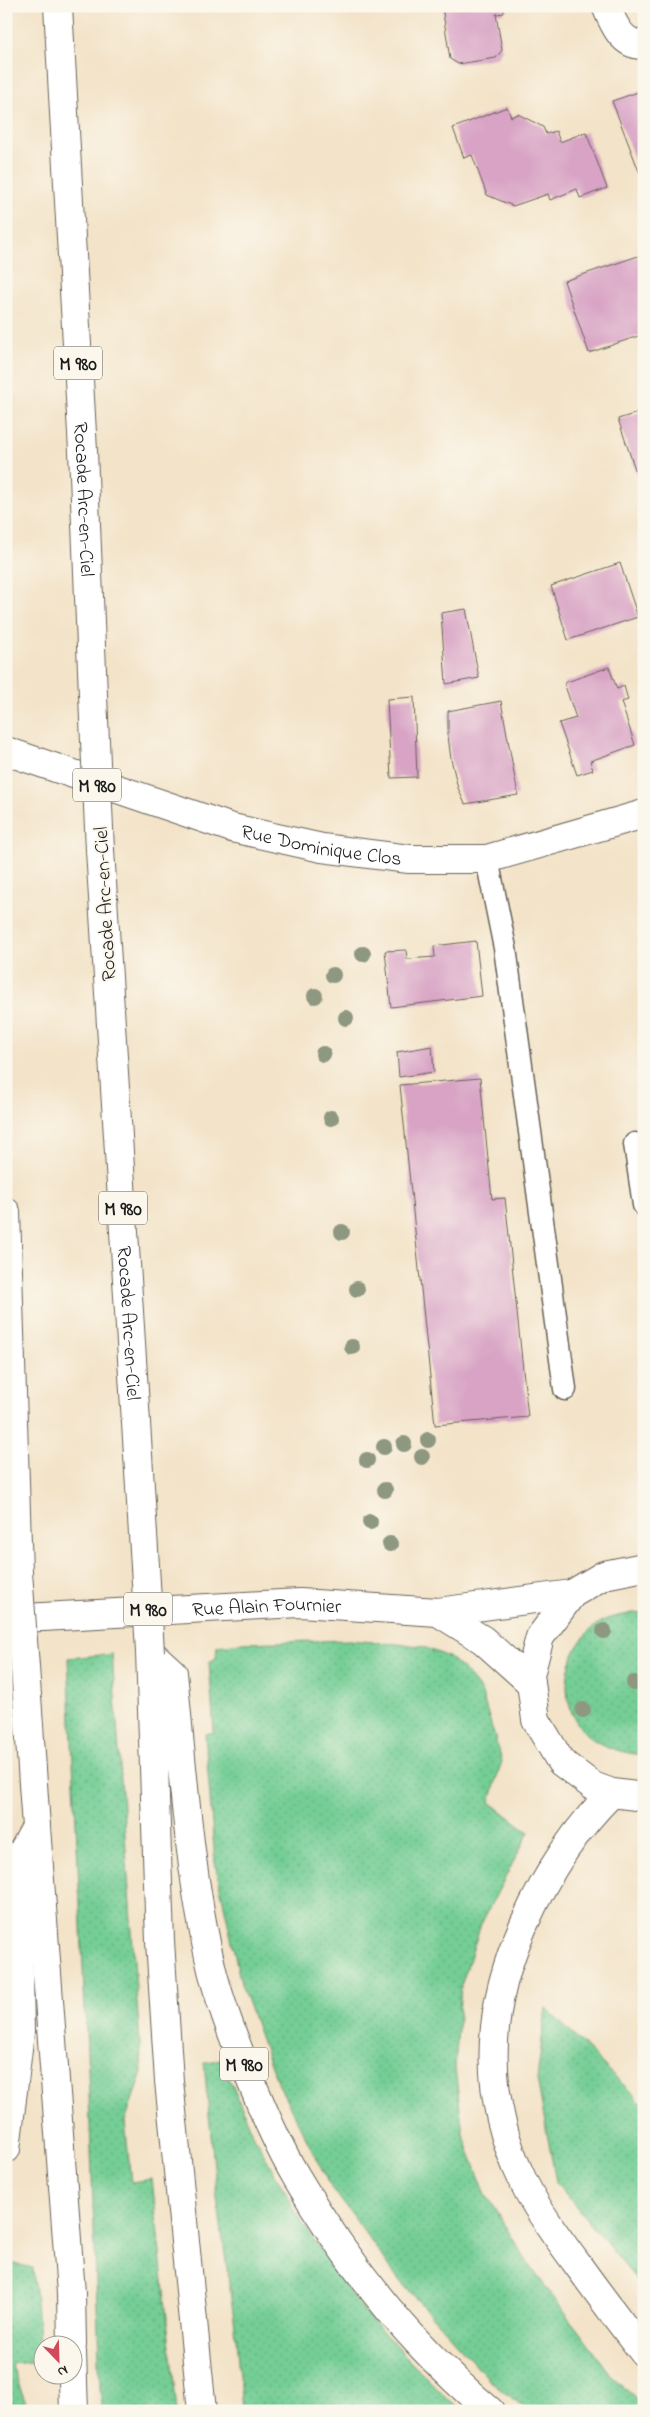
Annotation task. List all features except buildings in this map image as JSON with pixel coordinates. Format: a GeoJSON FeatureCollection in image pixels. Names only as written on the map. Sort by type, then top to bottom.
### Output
{"type":"FeatureCollection","features":[{"type":"Feature","properties":{"kind":"main road","name":"Rocade Arc-en-Ciel"},"geometry":{"type":"LineString","coordinates":[[58,6],[83,451],[100,850],[150,1652]]}},
{"type":"Feature","properties":{"kind":"main road"},"geometry":{"type":"LineString","coordinates":[[606,6],[617,32],[638,46],[644,45]]}},
{"type":"Feature","properties":{"kind":"main road","name":"Rue Dominique Clos"},"geometry":{"type":"LineString","coordinates":[[6,751],[232,828],[322,848],[409,859],[488,859],[644,814]]}},
{"type":"Feature","properties":{"kind":"main road"},"geometry":{"type":"LineString","coordinates":[[6,1212],[18,1572],[71,2293],[72,2334]]}},
{"type":"Feature","properties":{"kind":"main road","name":"Rue Alain Fournier"},"geometry":{"type":"LineString","coordinates":[[644,1567],[604,1575],[572,1594],[540,1637],[530,1675],[536,1720],[561,1762],[593,1786],[612,1793],[644,1798]]}},
{"type":"Feature","properties":{"kind":"main road","name":"Rue Alain Fournier"},"geometry":{"type":"LineString","coordinates":[[6,1619],[300,1603],[438,1612],[572,1594]]}},
{"type":"Feature","properties":{"kind":"main road","name":"Rue Alain Fournier"},"geometry":{"type":"LineString","coordinates":[[438,1612],[483,1640],[531,1683]]}},
{"type":"Feature","properties":{"kind":"main road","name":"M 980"},"geometry":{"type":"LineString","coordinates":[[150,1652],[160,1941],[169,2081],[202,2411]]}},
{"type":"Feature","properties":{"kind":"main road","name":"M 980"},"geometry":{"type":"LineString","coordinates":[[150,1652],[173,1673],[198,1900],[212,1972],[234,2040],[261,2105],[296,2176],[370,2287],[419,2343],[490,2411]]}},
{"type":"Feature","properties":{"kind":"main road"},"geometry":{"type":"LineString","coordinates":[[612,1793],[589,1815],[550,1872],[511,1953],[498,2000],[494,2071],[496,2099],[503,2130],[525,2185],[555,2233],[644,2353]]}},
{"type":"Feature","properties":{"kind":"main road"},"geometry":{"type":"LineString","coordinates":[[6,2149],[20,2032],[17,1862],[36,1827]]}},
{"type":"Feature","properties":{"kind":"main road"},"geometry":{"type":"LineString","coordinates":[[73,2384],[74,2411]]}},
{"type":"Feature","properties":{"kind":"lane"},"geometry":{"type":"LineString","coordinates":[[488,859],[505,948],[565,1389]]}},
{"type":"Feature","properties":{"kind":"lane"},"geometry":{"type":"LineString","coordinates":[[635,1144],[644,1205]]}},
{"type":"Feature","properties":{"kind":"green space"},"geometry":{"type":"Polygon","coordinates":[[[633,1613],[644,1614],[644,1754],[641,1755],[615,1750],[591,1738],[579,1725],[571,1710],[567,1693],[572,1657],[580,1642],[592,1628],[607,1619],[633,1613]]]}},
{"type":"Feature","properties":{"kind":"green space"},"geometry":{"type":"Polygon","coordinates":[[[350,1640],[421,1646],[449,1657],[468,1674],[481,1691],[502,1761],[490,1802],[529,1832],[481,1924],[461,1986],[455,2068],[463,2134],[486,2195],[527,2262],[613,2377],[644,2406],[644,2411],[530,2411],[492,2382],[399,2280],[328,2182],[274,2075],[241,1984],[215,1863],[205,1734],[214,1732],[209,1662],[216,1658],[217,1646],[240,1643],[350,1640]]]}},
{"type":"Feature","properties":{"kind":"green space"},"geometry":{"type":"Polygon","coordinates":[[[112,1654],[142,2072],[125,2121],[131,2182],[152,2179],[177,2411],[101,2411],[88,2072],[68,1658],[112,1654]]]}},
{"type":"Feature","properties":{"kind":"green space"},"geometry":{"type":"Polygon","coordinates":[[[546,2008],[644,2105],[644,2289],[556,2182],[537,2079],[546,2008]]]}},
{"type":"Feature","properties":{"kind":"green space"},"geometry":{"type":"Polygon","coordinates":[[[221,2059],[255,2138],[303,2224],[364,2312],[447,2399],[462,2411],[242,2411],[235,2326],[217,2197],[204,2063],[221,2059]]]}},
{"type":"Feature","properties":{"kind":"green space"},"geometry":{"type":"Polygon","coordinates":[[[6,2262],[33,2268],[39,2334],[32,2334],[32,2362],[11,2364],[29,2411],[6,2411],[6,2262]]]}}]}
